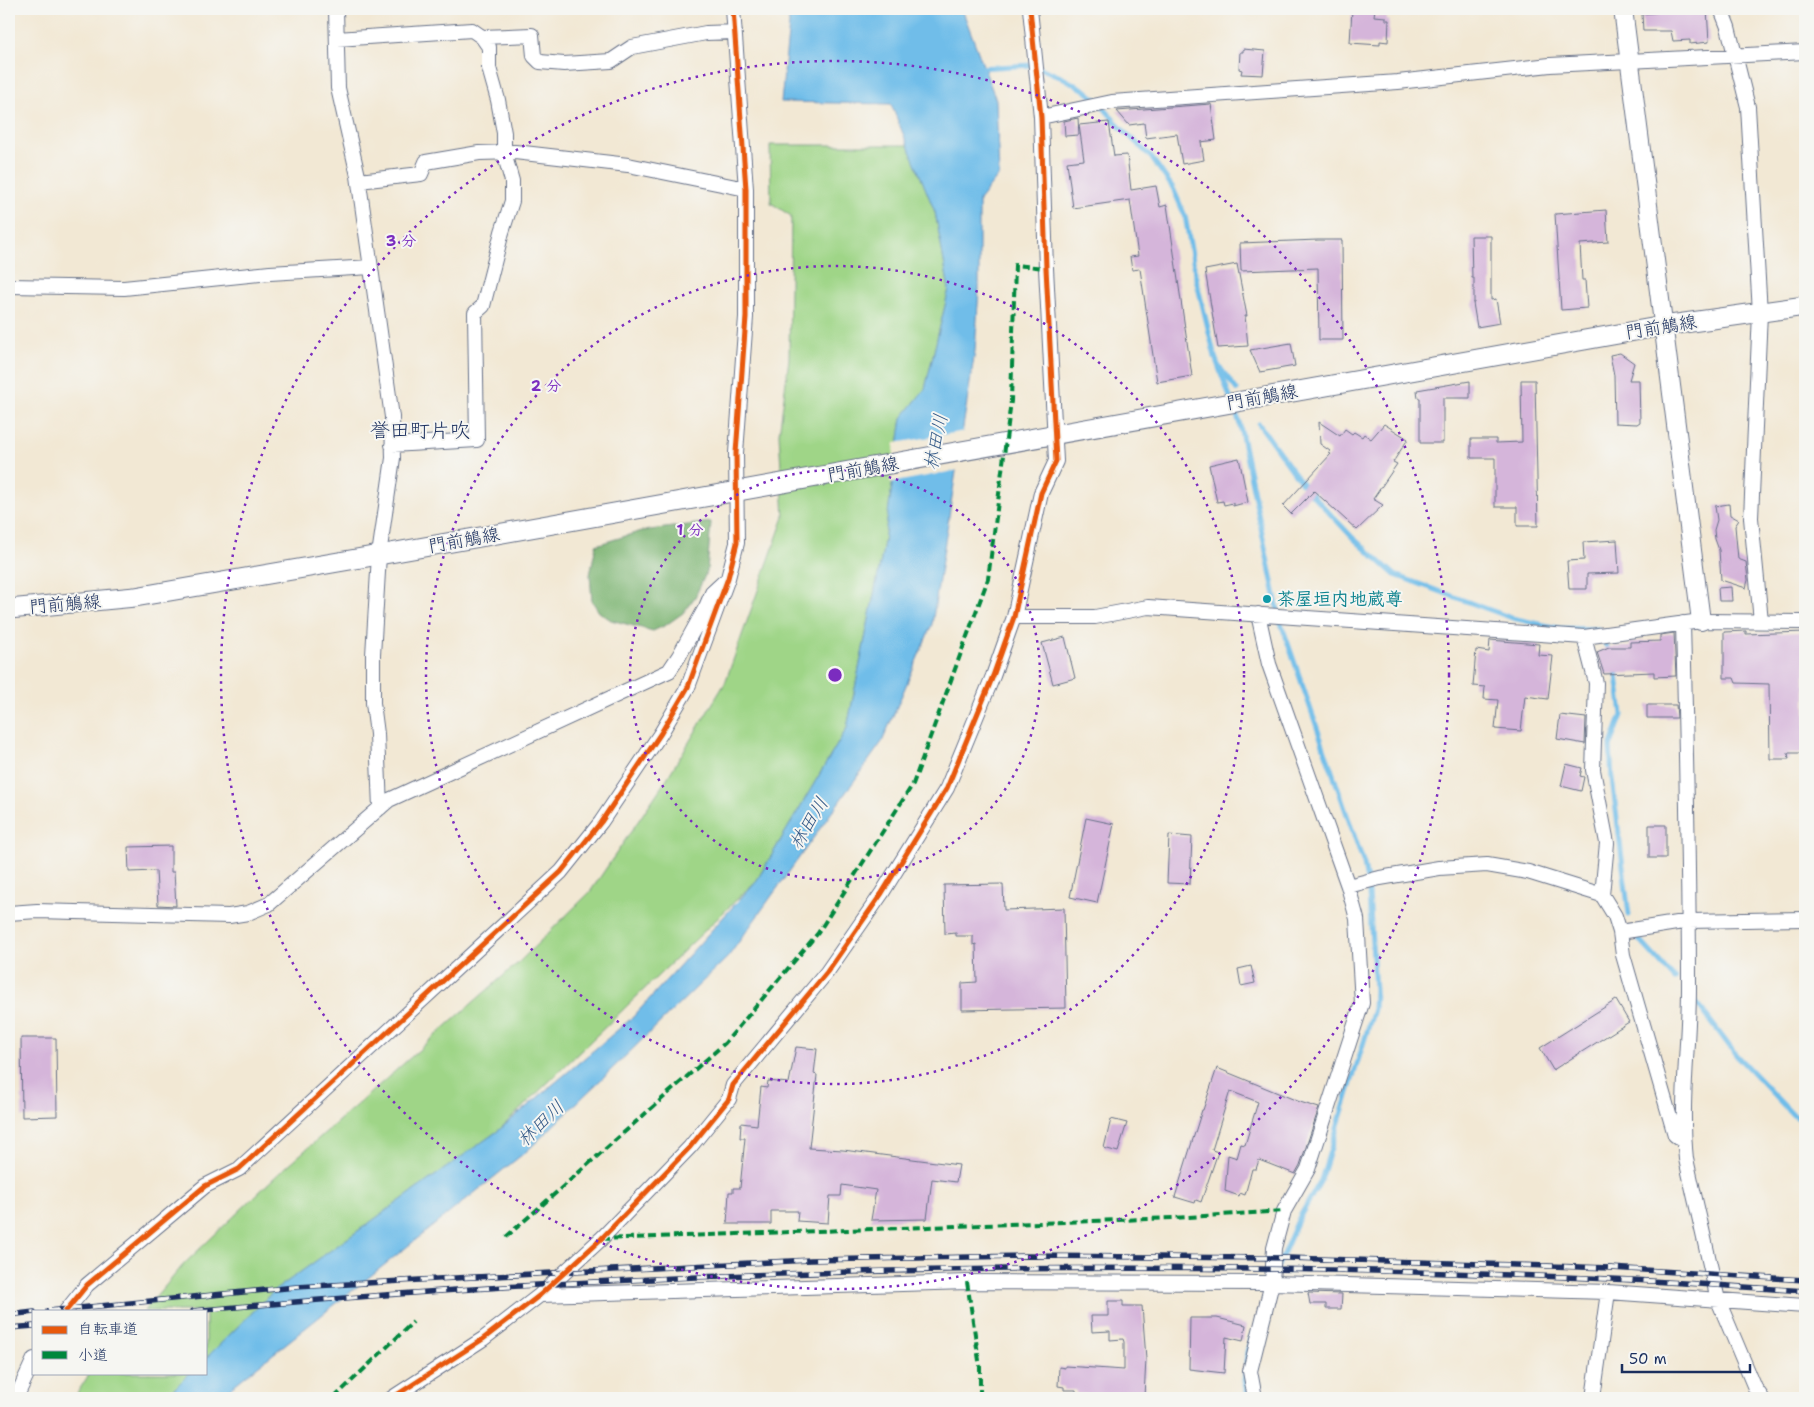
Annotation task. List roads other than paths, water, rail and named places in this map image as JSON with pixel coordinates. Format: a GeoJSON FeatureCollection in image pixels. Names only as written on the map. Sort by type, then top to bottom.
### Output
{"type":"FeatureCollection","features":[{"type":"Feature","properties":{"kind":"main road","name":"門前鵤線"},"geometry":{"type":"LineString","coordinates":[[9,609],[135,597],[379,556],[1663,326],[1805,306]]}},
{"type":"Feature","properties":{"kind":"street"},"geometry":{"type":"LineString","coordinates":[[336,9],[338,88],[359,181],[392,417],[393,458],[379,556],[373,655],[372,703],[378,734],[380,808]]}},
{"type":"Feature","properties":{"kind":"street"},"geometry":{"type":"LineString","coordinates":[[67,1310],[87,1285],[205,1186],[239,1168],[561,872],[601,822],[666,725],[688,687],[728,578],[736,543],[743,491],[736,453],[746,317],[746,189],[733,9]]}},
{"type":"Feature","properties":{"kind":"street"},"geometry":{"type":"LineString","coordinates":[[392,1398],[483,1339],[540,1294],[601,1239],[690,1147],[729,1099],[733,1085],[827,972],[877,901],[947,788],[993,676],[1014,617],[1041,493],[1056,461],[1051,435],[1041,116],[1030,9]]}},
{"type":"Feature","properties":{"kind":"street"},"geometry":{"type":"LineString","coordinates":[[1624,9],[1701,621]]}},
{"type":"Feature","properties":{"kind":"street"},"geometry":{"type":"LineString","coordinates":[[1721,9],[1748,107],[1760,313],[1751,518],[1760,621]]}},
{"type":"Feature","properties":{"kind":"street"},"geometry":{"type":"LineString","coordinates":[[337,39],[472,30],[482,37],[489,47],[489,68],[498,100],[504,133],[504,153],[512,181],[512,200],[483,306],[475,314],[477,440],[392,444]]}},
{"type":"Feature","properties":{"kind":"street"},"geometry":{"type":"LineString","coordinates":[[482,37],[532,35],[534,56],[540,62],[564,64],[611,61],[632,47],[706,33],[735,32]]}},
{"type":"Feature","properties":{"kind":"street"},"geometry":{"type":"LineString","coordinates":[[1041,116],[1112,102],[1398,82],[1550,66],[1805,52]]}},
{"type":"Feature","properties":{"kind":"street"},"geometry":{"type":"LineString","coordinates":[[359,181],[422,174],[426,162],[479,153],[504,153],[560,156],[628,165],[746,189]]}},
{"type":"Feature","properties":{"kind":"street"},"geometry":{"type":"LineString","coordinates":[[9,286],[124,288],[270,273],[371,267]]}},
{"type":"Feature","properties":{"kind":"street"},"geometry":{"type":"LineString","coordinates":[[9,913],[37,911],[229,916],[248,913],[269,904],[389,800],[669,671],[680,656],[712,594],[728,578]]}},
{"type":"Feature","properties":{"kind":"street"},"geometry":{"type":"LineString","coordinates":[[1014,617],[1095,617],[1148,606],[1584,638],[1701,621],[1805,622]]}},
{"type":"Feature","properties":{"kind":"street"},"geometry":{"type":"LineString","coordinates":[[1255,1398],[1250,1371],[1272,1283],[1274,1248],[1284,1211],[1308,1169],[1362,1003],[1357,919],[1348,886],[1269,664],[1258,614]]}},
{"type":"Feature","properties":{"kind":"street"},"geometry":{"type":"LineString","coordinates":[[1683,623],[1689,921],[1689,994],[1684,1078],[1684,1141],[1686,1159],[1718,1300],[1755,1388],[1762,1398]]}},
{"type":"Feature","properties":{"kind":"street"},"geometry":{"type":"LineString","coordinates":[[1584,638],[1596,683],[1593,770],[1607,843],[1602,895],[1615,916],[1620,932],[1623,955],[1675,1134],[1684,1141]]}},
{"type":"Feature","properties":{"kind":"street"},"geometry":{"type":"LineString","coordinates":[[1348,886],[1380,878],[1439,868],[1487,865],[1528,872],[1602,895]]}},
{"type":"Feature","properties":{"kind":"street"},"geometry":{"type":"LineString","coordinates":[[1620,932],[1689,921],[1805,919]]}},
{"type":"Feature","properties":{"kind":"street"},"geometry":{"type":"LineString","coordinates":[[540,1294],[967,1282],[1272,1283],[1608,1292],[1805,1306]]}},
{"type":"Feature","properties":{"kind":"street"},"geometry":{"type":"LineString","coordinates":[[1593,1398],[1608,1292]]}},
{"type":"Feature","properties":{"kind":"street"},"geometry":{"type":"LineString","coordinates":[[16,1398],[32,1363]]}},
{"type":"Feature","properties":{"kind":"water","name":"林田川"},"geometry":{"type":"Polygon","coordinates":[[[788,9],[962,9],[996,100],[999,175],[979,200],[979,288],[975,351],[932,624],[882,742],[728,957],[528,1150],[218,1398],[165,1398],[189,1374],[208,1374],[208,1356],[274,1291],[499,1130],[633,1017],[757,880],[847,728],[882,555],[902,418],[925,389],[949,289],[935,212],[891,104],[781,102],[789,24],[788,9]]]}},
{"type":"Feature","properties":{"kind":"waterway"},"geometry":{"type":"LineString","coordinates":[[978,68],[1033,65],[1061,77],[1085,90],[1099,102],[1119,126],[1151,157],[1173,188],[1185,216],[1197,283],[1215,357],[1218,365],[1237,390]]}},
{"type":"Feature","properties":{"kind":"waterway"},"geometry":{"type":"LineString","coordinates":[[1218,365],[1239,421],[1280,620],[1364,864],[1369,893],[1375,990],[1374,1009],[1321,1180],[1298,1220],[1278,1266]]}},
{"type":"Feature","properties":{"kind":"waterway"},"geometry":{"type":"LineString","coordinates":[[1259,424],[1303,485],[1353,538],[1395,575],[1512,618],[1558,628],[1597,629]]}},
{"type":"Feature","properties":{"kind":"waterway"},"geometry":{"type":"LineString","coordinates":[[1604,642],[1610,652]]}},
{"type":"Feature","properties":{"kind":"waterway"},"geometry":{"type":"LineString","coordinates":[[1616,667],[1622,715],[1610,747],[1629,915]]}},
{"type":"Feature","properties":{"kind":"waterway"},"geometry":{"type":"LineString","coordinates":[[1636,936],[1675,979]]}},
{"type":"Feature","properties":{"kind":"waterway"},"geometry":{"type":"LineString","coordinates":[[1697,1003],[1736,1055],[1793,1115],[1805,1122]]}},
{"type":"Feature","properties":{"kind":"waterway"},"geometry":{"type":"LineString","coordinates":[[1246,1363],[1252,1335]]}},
{"type":"Feature","properties":{"kind":"waterway"},"geometry":{"type":"LineString","coordinates":[[1245,1372],[1244,1381],[1248,1395]]}},
{"type":"Feature","properties":{"kind":"railway"},"geometry":{"type":"LineString","coordinates":[[58,1310],[296,1287],[455,1278],[811,1260],[1026,1256],[1288,1258],[1611,1268],[1805,1280]]}},
{"type":"Feature","properties":{"kind":"railway"},"geometry":{"type":"LineString","coordinates":[[205,1310],[547,1284],[724,1276],[1079,1268],[1257,1269],[1434,1273],[1611,1279],[1805,1291]]}},
{"type":"Feature","properties":{"kind":"railway"},"geometry":{"type":"LineString","coordinates":[[9,1315],[32,1312]]}},
{"type":"Feature","properties":{"kind":"railway"},"geometry":{"type":"LineString","coordinates":[[9,1328],[32,1326]]}},
{"type":"Feature","properties":{"kind":"place","name":"茶屋垣内地蔵尊"},"geometry":{"type":"Point","coordinates":[1267,599]}},
{"type":"Feature","properties":{"kind":"district","name":"誉田町片吹"},"geometry":{"type":"Point","coordinates":[420,430]}}]}
